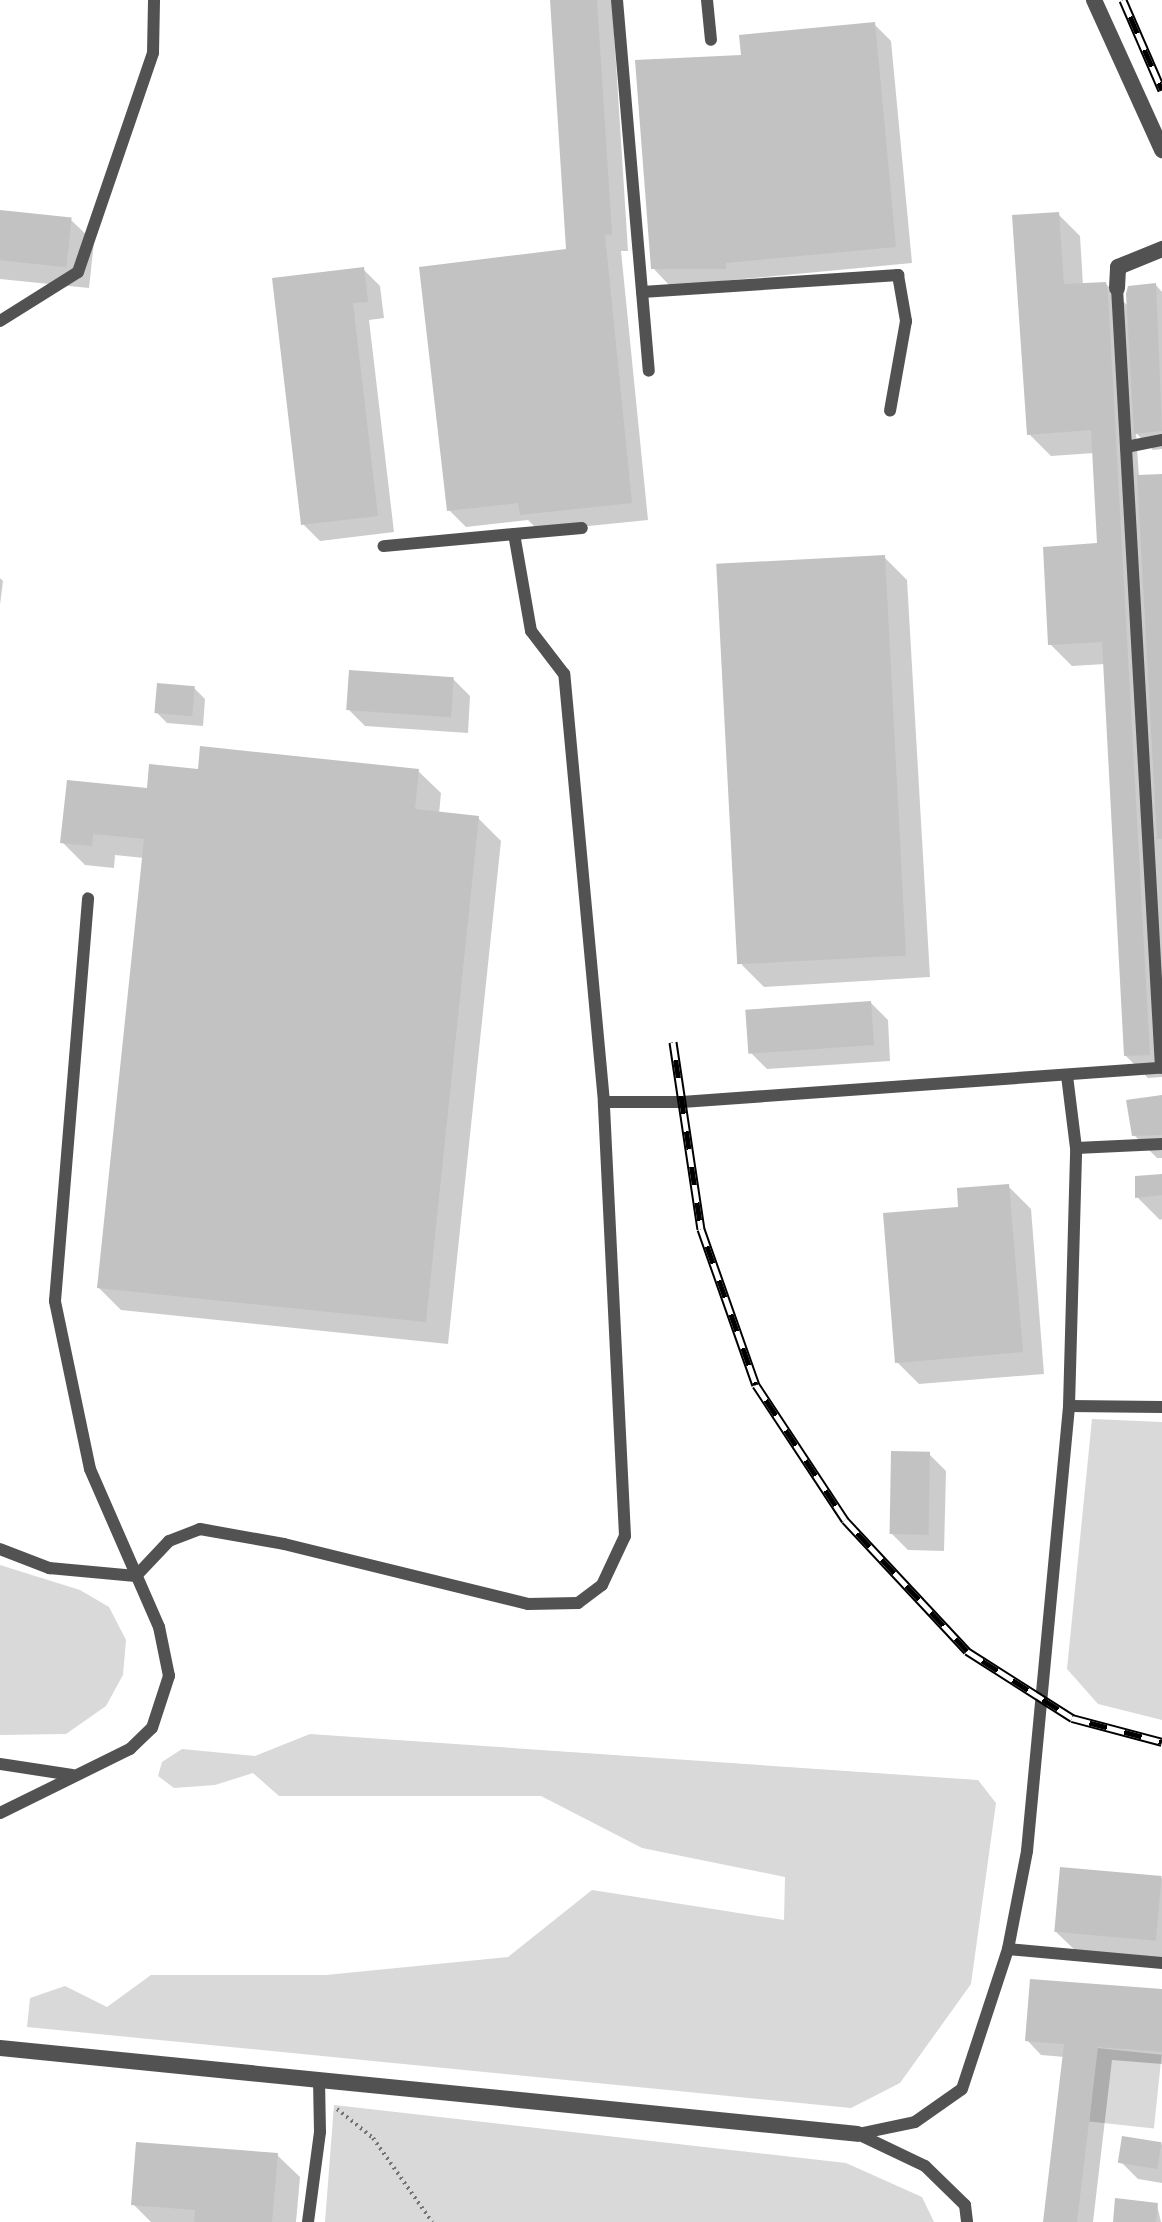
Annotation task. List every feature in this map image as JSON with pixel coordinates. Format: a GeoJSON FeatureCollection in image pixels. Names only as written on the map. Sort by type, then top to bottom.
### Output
{"type":"FeatureCollection","features":[{"type":"Feature","properties":{"kind":"street"},"geometry":{"type":"LineString","coordinates":[[1094,0],[1162,150]]}},
{"type":"Feature","properties":{"kind":"street"},"geometry":{"type":"LineString","coordinates":[[1117,288],[1118,267],[1162,249]]}},
{"type":"Feature","properties":{"kind":"street"},"geometry":{"type":"LineString","coordinates":[[0,2048],[320,2088],[858,2134]]}},
{"type":"Feature","properties":{"kind":"lane"},"geometry":{"type":"LineString","coordinates":[[0,321],[78,272],[153,53],[154,0]]}},
{"type":"Feature","properties":{"kind":"lane"},"geometry":{"type":"LineString","coordinates":[[617,0],[649,371]]}},
{"type":"Feature","properties":{"kind":"lane"},"geometry":{"type":"LineString","coordinates":[[707,0],[711,40]]}},
{"type":"Feature","properties":{"kind":"lane"},"geometry":{"type":"LineString","coordinates":[[642,292],[898,275],[906,321],[890,411]]}},
{"type":"Feature","properties":{"kind":"lane"},"geometry":{"type":"LineString","coordinates":[[604,1102],[682,1102],[1162,1068],[1117,288]]}},
{"type":"Feature","properties":{"kind":"lane"},"geometry":{"type":"LineString","coordinates":[[1126,447],[1162,440]]}},
{"type":"Feature","properties":{"kind":"lane"},"geometry":{"type":"LineString","coordinates":[[384,546],[582,528]]}},
{"type":"Feature","properties":{"kind":"lane"},"geometry":{"type":"LineString","coordinates":[[136,1576],[169,1541],[200,1529],[284,1544],[528,1604],[578,1603],[602,1585],[625,1536],[604,1102],[564,674],[531,631],[514,534]]}},
{"type":"Feature","properties":{"kind":"lane"},"geometry":{"type":"LineString","coordinates":[[0,1813],[130,1749],[152,1728],[164,1701],[169,1676],[159,1627],[90,1469],[55,1301],[88,898]]}},
{"type":"Feature","properties":{"kind":"lane"},"geometry":{"type":"LineString","coordinates":[[858,2134],[915,2122],[962,2089],[1008,1949],[1027,1851],[1069,1406],[1076,1148],[1067,1076]]}},
{"type":"Feature","properties":{"kind":"lane"},"geometry":{"type":"LineString","coordinates":[[1076,1148],[1162,1144]]}},
{"type":"Feature","properties":{"kind":"lane"},"geometry":{"type":"LineString","coordinates":[[1069,1406],[1162,1407]]}},
{"type":"Feature","properties":{"kind":"lane"},"geometry":{"type":"LineString","coordinates":[[0,1549],[49,1568],[136,1576]]}},
{"type":"Feature","properties":{"kind":"lane"},"geometry":{"type":"LineString","coordinates":[[0,1764],[74,1775]]}},
{"type":"Feature","properties":{"kind":"lane"},"geometry":{"type":"LineString","coordinates":[[1008,1949],[1162,1963]]}},
{"type":"Feature","properties":{"kind":"lane"},"geometry":{"type":"LineString","coordinates":[[308,2222],[320,2088]]}},
{"type":"Feature","properties":{"kind":"lane"},"geometry":{"type":"LineString","coordinates":[[858,2134],[925,2166],[965,2205],[967,2222]]}},
{"type":"Feature","properties":{"kind":"path"},"geometry":{"type":"LineString","coordinates":[[320,2088],[373,2138],[432,2222]]}},
{"type":"Feature","properties":{"kind":"shaded area"},"geometry":{"type":"Polygon","coordinates":[[[1092,1419],[1162,1422],[1162,1720],[1098,1704],[1067,1669],[1092,1419]]]}},
{"type":"Feature","properties":{"kind":"shaded area"},"geometry":{"type":"Polygon","coordinates":[[[0,1565],[80,1590],[109,1607],[126,1640],[123,1675],[106,1706],[66,1734],[0,1735],[0,1565]]]}},
{"type":"Feature","properties":{"kind":"shaded area"},"geometry":{"type":"Polygon","coordinates":[[[310,1734],[978,1780],[996,1803],[971,1984],[900,2083],[851,2108],[27,2027],[30,1998],[65,1986],[107,2007],[151,1975],[326,1975],[508,1957],[592,1890],[784,1920],[785,1877],[642,1848],[541,1796],[279,1796],[253,1773],[215,1785],[174,1788],[158,1776],[162,1762],[182,1749],[255,1756],[310,1734]]]}},
{"type":"Feature","properties":{"kind":"shaded area"},"geometry":{"type":"Polygon","coordinates":[[[1097,2048],[1162,2055],[1154,2128],[1089,2122],[1097,2048]]]}},
{"type":"Feature","properties":{"kind":"shaded area"},"geometry":{"type":"Polygon","coordinates":[[[334,2105],[846,2163],[922,2197],[934,2222],[325,2222],[334,2105]]]}},
{"type":"Feature","properties":{"kind":"building"},"geometry":{"type":"Polygon","coordinates":[[[550,0],[597,0],[612,234],[605,235],[632,503],[520,515],[518,503],[447,511],[419,267],[566,249],[550,0]]]}},
{"type":"Feature","properties":{"kind":"building"},"geometry":{"type":"Polygon","coordinates":[[[875,22],[896,247],[726,263],[726,269],[651,269],[635,60],[741,55],[739,35],[875,22]]]}},
{"type":"Feature","properties":{"kind":"building"},"geometry":{"type":"Polygon","coordinates":[[[0,210],[72,218],[66,267],[0,260],[0,210]]]}},
{"type":"Feature","properties":{"kind":"building"},"geometry":{"type":"Polygon","coordinates":[[[1059,212],[1064,284],[1106,282],[1108,294],[1150,1055],[1124,1056],[1102,642],[1048,645],[1043,547],[1097,543],[1091,430],[1027,435],[1012,215],[1059,212]]]}},
{"type":"Feature","properties":{"kind":"building"},"geometry":{"type":"Polygon","coordinates":[[[364,267],[368,302],[353,303],[378,516],[301,525],[272,278],[364,267]]]}},
{"type":"Feature","properties":{"kind":"building"},"geometry":{"type":"Polygon","coordinates":[[[1156,283],[1162,431],[1134,434],[1126,294],[1128,286],[1156,283]]]}},
{"type":"Feature","properties":{"kind":"building"},"geometry":{"type":"Polygon","coordinates":[[[1162,474],[1162,839],[1157,839],[1137,475],[1162,474]]]}},
{"type":"Feature","properties":{"kind":"building"},"geometry":{"type":"Polygon","coordinates":[[[885,555],[906,955],[737,964],[716,564],[885,555]]]}},
{"type":"Feature","properties":{"kind":"building"},"geometry":{"type":"Polygon","coordinates":[[[349,670],[454,677],[451,717],[346,710],[349,670]]]}},
{"type":"Feature","properties":{"kind":"building"},"geometry":{"type":"Polygon","coordinates":[[[157,683],[195,686],[192,716],[154,713],[157,683]]]}},
{"type":"Feature","properties":{"kind":"building"},"geometry":{"type":"Polygon","coordinates":[[[200,746],[419,769],[415,809],[479,816],[426,1322],[97,1288],[144,839],[93,834],[92,846],[60,843],[67,780],[147,788],[149,764],[198,769],[200,746]]]}},
{"type":"Feature","properties":{"kind":"building"},"geometry":{"type":"Polygon","coordinates":[[[871,1001],[874,1045],[748,1054],[745,1010],[871,1001]]]}},
{"type":"Feature","properties":{"kind":"building"},"geometry":{"type":"Polygon","coordinates":[[[1162,1095],[1162,1135],[1132,1136],[1126,1100],[1162,1095]]]}},
{"type":"Feature","properties":{"kind":"building"},"geometry":{"type":"Polygon","coordinates":[[[1162,1174],[1162,1195],[1135,1198],[1135,1176],[1162,1174]]]}},
{"type":"Feature","properties":{"kind":"building"},"geometry":{"type":"Polygon","coordinates":[[[1009,1184],[1023,1352],[895,1363],[883,1213],[958,1207],[957,1188],[1009,1184]]]}},
{"type":"Feature","properties":{"kind":"building"},"geometry":{"type":"Polygon","coordinates":[[[891,1451],[930,1452],[929,1535],[890,1534],[891,1451]]]}},
{"type":"Feature","properties":{"kind":"building"},"geometry":{"type":"Polygon","coordinates":[[[1060,1867],[1162,1876],[1156,1941],[1054,1932],[1060,1867]]]}},
{"type":"Feature","properties":{"kind":"building"},"geometry":{"type":"Polygon","coordinates":[[[1030,1979],[1162,1989],[1162,2052],[1098,2047],[1077,2222],[1043,2222],[1064,2044],[1025,2041],[1030,1979]]]}},
{"type":"Feature","properties":{"kind":"building"},"geometry":{"type":"Polygon","coordinates":[[[1122,2136],[1162,2142],[1157,2169],[1118,2163],[1122,2136]]]}},
{"type":"Feature","properties":{"kind":"building"},"geometry":{"type":"Polygon","coordinates":[[[136,2142],[278,2153],[272,2222],[194,2222],[195,2210],[131,2205],[136,2142]]]}},
{"type":"Feature","properties":{"kind":"building"},"geometry":{"type":"Polygon","coordinates":[[[1115,2198],[1158,2203],[1156,2222],[1113,2222],[1115,2198]]]}},
{"type":"Feature","properties":{"kind":"railway"},"geometry":{"type":"LineString","coordinates":[[1123,0],[1162,90]]}},
{"type":"Feature","properties":{"kind":"railway"},"geometry":{"type":"LineString","coordinates":[[673,1042],[701,1229],[756,1385],[845,1520],[967,1651],[1072,1718],[1162,1742]]}}]}
